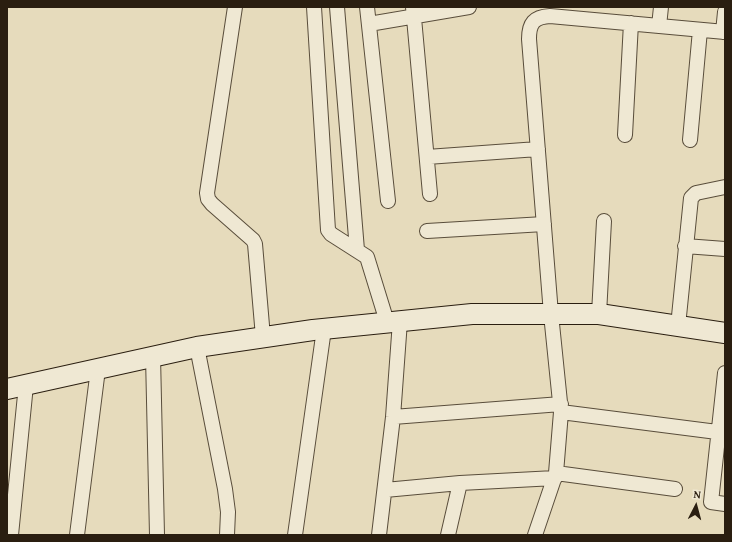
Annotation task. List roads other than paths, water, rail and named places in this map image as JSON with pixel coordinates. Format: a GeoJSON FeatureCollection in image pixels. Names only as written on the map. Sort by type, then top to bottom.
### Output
{"type":"FeatureCollection","features":[{"type":"Feature","properties":{"kind":"main road"},"geometry":{"type":"LineString","coordinates":[[16,387],[197,347],[324,329],[472,314],[598,314],[725,333]]}},
{"type":"Feature","properties":{"kind":"street"},"geometry":{"type":"LineString","coordinates":[[235,7],[207,193],[208,199],[212,204],[253,240],[255,244],[263,337]]}},
{"type":"Feature","properties":{"kind":"street"},"geometry":{"type":"LineString","coordinates":[[314,7],[328,227],[331,234],[366,255],[369,259],[393,322],[394,417],[379,535]]}},
{"type":"Feature","properties":{"kind":"street"},"geometry":{"type":"LineString","coordinates":[[337,7],[357,250]]}},
{"type":"Feature","properties":{"kind":"street"},"geometry":{"type":"LineString","coordinates":[[367,7],[388,200]]}},
{"type":"Feature","properties":{"kind":"street"},"geometry":{"type":"LineString","coordinates":[[369,24],[413,12],[469,7]]}},
{"type":"Feature","properties":{"kind":"street"},"geometry":{"type":"LineString","coordinates":[[659,26],[661,7]]}},
{"type":"Feature","properties":{"kind":"street"},"geometry":{"type":"LineString","coordinates":[[413,12],[430,194]]}},
{"type":"Feature","properties":{"kind":"street"},"geometry":{"type":"LineString","coordinates":[[535,535],[555,476],[561,408],[551,314],[538,149],[529,32],[531,25],[542,12],[550,16],[601,14],[631,23],[724,32],[725,12]]}},
{"type":"Feature","properties":{"kind":"street"},"geometry":{"type":"LineString","coordinates":[[625,135],[631,23]]}},
{"type":"Feature","properties":{"kind":"street"},"geometry":{"type":"LineString","coordinates":[[690,140],[700,30]]}},
{"type":"Feature","properties":{"kind":"street"},"geometry":{"type":"LineString","coordinates":[[427,157],[538,149]]}},
{"type":"Feature","properties":{"kind":"street"},"geometry":{"type":"LineString","coordinates":[[678,326],[690,202],[693,195],[700,192],[725,187]]}},
{"type":"Feature","properties":{"kind":"street"},"geometry":{"type":"LineString","coordinates":[[598,314],[604,221]]}},
{"type":"Feature","properties":{"kind":"street"},"geometry":{"type":"LineString","coordinates":[[427,231],[544,224]]}},
{"type":"Feature","properties":{"kind":"street"},"geometry":{"type":"LineString","coordinates":[[686,246],[725,249]]}},
{"type":"Feature","properties":{"kind":"street"},"geometry":{"type":"LineString","coordinates":[[295,535],[324,329]]}},
{"type":"Feature","properties":{"kind":"street"},"geometry":{"type":"LineString","coordinates":[[197,347],[225,489],[228,512],[227,535]]}},
{"type":"Feature","properties":{"kind":"street"},"geometry":{"type":"LineString","coordinates":[[152,356],[157,535]]}},
{"type":"Feature","properties":{"kind":"street"},"geometry":{"type":"LineString","coordinates":[[77,535],[98,369]]}},
{"type":"Feature","properties":{"kind":"street"},"geometry":{"type":"LineString","coordinates":[[725,373],[722,432],[711,502],[725,504]]}},
{"type":"Feature","properties":{"kind":"street"},"geometry":{"type":"LineString","coordinates":[[12,535],[16,387]]}},
{"type":"Feature","properties":{"kind":"street"},"geometry":{"type":"LineString","coordinates":[[394,417],[561,408],[722,432]]}},
{"type":"Feature","properties":{"kind":"street"},"geometry":{"type":"LineString","coordinates":[[385,490],[555,476],[675,489]]}},
{"type":"Feature","properties":{"kind":"street"},"geometry":{"type":"LineString","coordinates":[[448,535],[460,483]]}}]}
